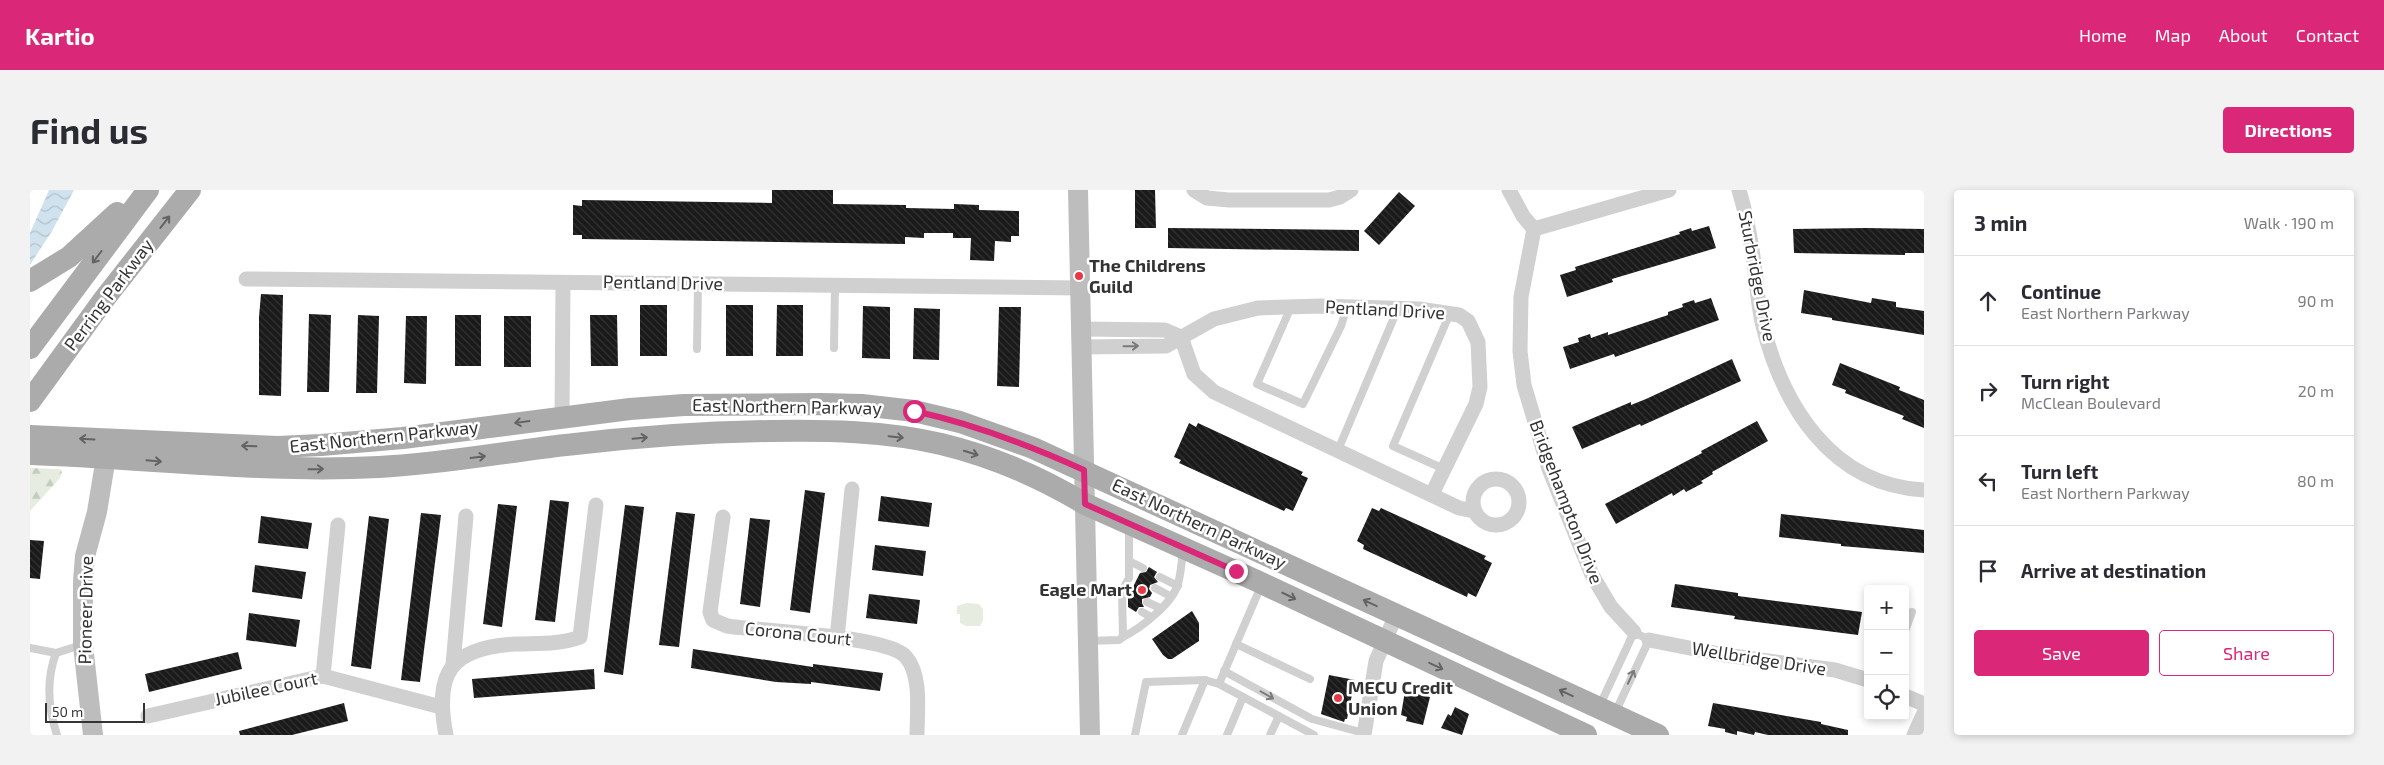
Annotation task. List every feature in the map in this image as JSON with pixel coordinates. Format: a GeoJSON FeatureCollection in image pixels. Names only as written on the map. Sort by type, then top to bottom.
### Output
{"type":"FeatureCollection","features":[{"type":"Feature","properties":{"kind":"main road"},"geometry":{"type":"LineString","coordinates":[[30,281],[70,257],[141,190]]}},
{"type":"Feature","properties":{"kind":"main road","name":"Perring Parkway"},"geometry":{"type":"LineString","coordinates":[[30,348],[148,190]]}},
{"type":"Feature","properties":{"kind":"main road","name":"Perring Parkway"},"geometry":{"type":"LineString","coordinates":[[30,401],[105,298],[190,190]]}},
{"type":"Feature","properties":{"kind":"main road","name":"East Northern Parkway"},"geometry":{"type":"LineString","coordinates":[[46,449],[321,445],[403,438],[562,416],[684,405],[862,405],[914,411],[960,422],[1011,439],[1084,470],[1658,735]]}},
{"type":"Feature","properties":{"kind":"main road","name":"East Northern Parkway"},"geometry":{"type":"LineString","coordinates":[[30,436],[46,449],[106,457],[209,466],[312,469],[379,467],[663,436],[744,432],[839,431],[902,437],[951,447],[986,458],[1062,490],[1085,504],[1184,547],[1586,735]]}},
{"type":"Feature","properties":{"kind":"street"},"geometry":{"type":"LineString","coordinates":[[1078,190],[1090,735]]}},
{"type":"Feature","properties":{"kind":"street"},"geometry":{"type":"LineString","coordinates":[[1194,190],[1206,198],[1229,200],[1329,200],[1340,197],[1351,190]]}},
{"type":"Feature","properties":{"kind":"street"},"geometry":{"type":"LineString","coordinates":[[1509,190],[1523,216],[1534,229],[1669,190]]}},
{"type":"Feature","properties":{"kind":"street","name":"Sturbridge Drive"},"geometry":{"type":"LineString","coordinates":[[1739,190],[1748,224],[1766,336],[1787,392],[1818,439],[1850,467],[1884,484],[1924,490]]}},
{"type":"Feature","properties":{"kind":"street","name":"Bridgehampton Drive"},"geometry":{"type":"LineString","coordinates":[[1534,229],[1525,272],[1520,324],[1520,351],[1529,403],[1549,469],[1592,575],[1611,607],[1634,632]]}},
{"type":"Feature","properties":{"kind":"street","name":"Pentland Drive"},"geometry":{"type":"LineString","coordinates":[[246,280],[1080,288]]}},
{"type":"Feature","properties":{"kind":"street"},"geometry":{"type":"LineString","coordinates":[[562,416],[563,283]]}},
{"type":"Feature","properties":{"kind":"street","name":"Pentland Drive"},"geometry":{"type":"LineString","coordinates":[[1181,337],[1214,319],[1258,308],[1398,308],[1450,313],[1468,320],[1478,342],[1481,378],[1476,404],[1432,494]]}},
{"type":"Feature","properties":{"kind":"street"},"geometry":{"type":"LineString","coordinates":[[1082,338],[1166,330],[1181,337],[1194,374],[1214,392],[1458,508],[1474,510]]}},
{"type":"Feature","properties":{"kind":"street","name":"Pioneer Drive"},"geometry":{"type":"LineString","coordinates":[[93,735],[83,644],[85,556],[97,512],[106,457]]}},
{"type":"Feature","properties":{"kind":"street"},"geometry":{"type":"LineString","coordinates":[[837,638],[852,489]]}},
{"type":"Feature","properties":{"kind":"street"},"geometry":{"type":"LineString","coordinates":[[453,665],[476,650],[490,646],[564,642],[580,637],[596,505]]}},
{"type":"Feature","properties":{"kind":"street"},"geometry":{"type":"LineString","coordinates":[[446,735],[441,708],[443,688],[453,665],[466,516]]}},
{"type":"Feature","properties":{"kind":"street","name":"Corona Court"},"geometry":{"type":"LineString","coordinates":[[723,517],[710,612],[713,620],[727,626],[882,644],[899,650],[906,657],[915,677],[917,735]]}},
{"type":"Feature","properties":{"kind":"street"},"geometry":{"type":"LineString","coordinates":[[323,676],[338,525]]}},
{"type":"Feature","properties":{"kind":"street"},"geometry":{"type":"LineString","coordinates":[[1364,734],[1376,662],[1383,641],[1396,615]]}},
{"type":"Feature","properties":{"kind":"street","name":"Wellbridge Drive"},"geometry":{"type":"LineString","coordinates":[[1649,640],[1725,655],[1835,670],[1864,679]]}},
{"type":"Feature","properties":{"kind":"street","name":"Jubilee Court"},"geometry":{"type":"LineString","coordinates":[[148,716],[323,676],[441,708]]}},
{"type":"Feature","properties":{"kind":"street"},"geometry":{"type":"LineString","coordinates":[[1909,698],[1924,704]]}},
{"type":"Feature","properties":{"kind":"street"},"geometry":{"type":"LineString","coordinates":[[1914,735],[1924,713]]}},
{"type":"Feature","properties":{"kind":"lane"},"geometry":{"type":"LineString","coordinates":[[697,349],[698,284]]}},
{"type":"Feature","properties":{"kind":"lane"},"geometry":{"type":"LineString","coordinates":[[834,348],[835,285]]}},
{"type":"Feature","properties":{"kind":"lane"},"geometry":{"type":"LineString","coordinates":[[1291,307],[1257,384],[1303,404],[1341,326],[1346,307]]}},
{"type":"Feature","properties":{"kind":"lane"},"geometry":{"type":"LineString","coordinates":[[1338,450],[1398,308]]}},
{"type":"Feature","properties":{"kind":"lane"},"geometry":{"type":"LineString","coordinates":[[1444,469],[1393,446],[1450,313]]}},
{"type":"Feature","properties":{"kind":"lane"},"geometry":{"type":"LineString","coordinates":[[1123,637],[1123,602],[1129,575],[1129,523]]}},
{"type":"Feature","properties":{"kind":"lane"},"geometry":{"type":"LineString","coordinates":[[1088,641],[1119,640],[1138,629],[1151,617],[1178,586],[1184,547]]}},
{"type":"Feature","properties":{"kind":"lane"},"geometry":{"type":"LineString","coordinates":[[1129,561],[1143,568]]}},
{"type":"Feature","properties":{"kind":"lane"},"geometry":{"type":"LineString","coordinates":[[1129,575],[1137,579]]}},
{"type":"Feature","properties":{"kind":"lane"},"geometry":{"type":"LineString","coordinates":[[1160,577],[1178,586]]}},
{"type":"Feature","properties":{"kind":"lane"},"geometry":{"type":"LineString","coordinates":[[1219,684],[1262,583]]}},
{"type":"Feature","properties":{"kind":"lane"},"geometry":{"type":"LineString","coordinates":[[1155,588],[1170,596]]}},
{"type":"Feature","properties":{"kind":"lane"},"geometry":{"type":"LineString","coordinates":[[1087,592],[1125,591]]}},
{"type":"Feature","properties":{"kind":"lane"},"geometry":{"type":"LineString","coordinates":[[1147,602],[1160,608]]}},
{"type":"Feature","properties":{"kind":"lane"},"geometry":{"type":"LineString","coordinates":[[1142,612],[1151,617]]}},
{"type":"Feature","properties":{"kind":"lane"},"geometry":{"type":"LineString","coordinates":[[1905,630],[1912,612]]}},
{"type":"Feature","properties":{"kind":"lane"},"geometry":{"type":"LineString","coordinates":[[1634,632],[1649,640],[1606,711],[1634,632]]}},
{"type":"Feature","properties":{"kind":"lane"},"geometry":{"type":"LineString","coordinates":[[30,648],[56,653],[83,644]]}},
{"type":"Feature","properties":{"kind":"lane"},"geometry":{"type":"LineString","coordinates":[[1236,644],[1310,679]]}},
{"type":"Feature","properties":{"kind":"lane"},"geometry":{"type":"LineString","coordinates":[[56,653],[50,671],[50,713],[57,735]]}},
{"type":"Feature","properties":{"kind":"lane"},"geometry":{"type":"LineString","coordinates":[[1224,671],[1312,719],[1364,734]]}},
{"type":"Feature","properties":{"kind":"lane"},"geometry":{"type":"LineString","coordinates":[[1182,735],[1205,680]]}},
{"type":"Feature","properties":{"kind":"lane"},"geometry":{"type":"LineString","coordinates":[[1135,735],[1146,682],[1205,680],[1219,684],[1243,696],[1314,735]]}},
{"type":"Feature","properties":{"kind":"lane"},"geometry":{"type":"LineString","coordinates":[[1227,735],[1243,696]]}},
{"type":"Feature","properties":{"kind":"lane"},"geometry":{"type":"LineString","coordinates":[[1270,735],[1279,716]]}},
{"type":"Feature","properties":{"kind":"green space"},"geometry":{"type":"Polygon","coordinates":[[[30,468],[60,469],[62,472],[60,478],[30,511],[30,468]]]}},
{"type":"Feature","properties":{"kind":"green space"},"geometry":{"type":"Polygon","coordinates":[[[967,603],[979,604],[983,609],[983,620],[980,626],[966,626],[960,623],[960,614],[957,614],[957,606],[967,603]]]}},
{"type":"Feature","properties":{"kind":"water"},"geometry":{"type":"Polygon","coordinates":[[[49,190],[74,190],[52,231],[30,265],[30,233],[49,190]]]}},
{"type":"Feature","properties":{"kind":"building"},"geometry":{"type":"Polygon","coordinates":[[[772,190],[833,190],[833,204],[906,205],[906,208],[954,209],[954,204],[979,205],[979,210],[1019,211],[1019,236],[1011,236],[1011,242],[995,241],[994,261],[970,260],[971,238],[953,238],[953,233],[924,233],[924,238],[905,237],[905,244],[582,239],[582,235],[573,235],[573,205],[582,206],[582,200],[772,203],[772,190]]]}},
{"type":"Feature","properties":{"kind":"building"},"geometry":{"type":"Polygon","coordinates":[[[1135,190],[1155,190],[1156,228],[1135,228],[1135,190]]]}},
{"type":"Feature","properties":{"kind":"building"},"geometry":{"type":"Polygon","coordinates":[[[1399,192],[1415,206],[1379,245],[1364,231],[1399,192]]]}},
{"type":"Feature","properties":{"kind":"building"},"geometry":{"type":"Polygon","coordinates":[[[1709,226],[1716,248],[1612,279],[1613,282],[1567,297],[1560,275],[1576,270],[1575,267],[1680,234],[1679,232],[1691,228],[1692,231],[1709,226]]]}},
{"type":"Feature","properties":{"kind":"building"},"geometry":{"type":"Polygon","coordinates":[[[1168,228],[1359,230],[1359,251],[1168,248],[1168,228]]]}},
{"type":"Feature","properties":{"kind":"building"},"geometry":{"type":"Polygon","coordinates":[[[1793,229],[1924,229],[1924,253],[1905,253],[1905,255],[1794,253],[1793,229]]]}},
{"type":"Feature","properties":{"kind":"building"},"geometry":{"type":"Polygon","coordinates":[[[1804,290],[1871,303],[1872,298],[1896,302],[1896,307],[1924,311],[1924,335],[1801,313],[1804,290]]]}},
{"type":"Feature","properties":{"kind":"building"},"geometry":{"type":"Polygon","coordinates":[[[261,294],[283,295],[281,396],[259,395],[259,317],[261,294]]]}},
{"type":"Feature","properties":{"kind":"building"},"geometry":{"type":"Polygon","coordinates":[[[1711,298],[1719,320],[1615,357],[1614,354],[1570,369],[1563,347],[1579,342],[1578,338],[1590,334],[1591,338],[1608,332],[1608,335],[1668,315],[1668,312],[1683,307],[1682,304],[1694,300],[1695,303],[1711,298]]]}},
{"type":"Feature","properties":{"kind":"building"},"geometry":{"type":"Polygon","coordinates":[[[640,305],[667,305],[667,356],[640,356],[640,305]]]}},
{"type":"Feature","properties":{"kind":"building"},"geometry":{"type":"Polygon","coordinates":[[[726,305],[753,305],[753,356],[726,356],[726,305]]]}},
{"type":"Feature","properties":{"kind":"building"},"geometry":{"type":"Polygon","coordinates":[[[777,305],[803,305],[803,356],[776,356],[777,305]]]}},
{"type":"Feature","properties":{"kind":"building"},"geometry":{"type":"Polygon","coordinates":[[[863,306],[890,307],[890,359],[862,358],[863,306]]]}},
{"type":"Feature","properties":{"kind":"building"},"geometry":{"type":"Polygon","coordinates":[[[999,307],[1021,307],[1019,387],[997,386],[999,307]]]}},
{"type":"Feature","properties":{"kind":"building"},"geometry":{"type":"Polygon","coordinates":[[[914,308],[940,309],[939,360],[913,359],[914,308]]]}},
{"type":"Feature","properties":{"kind":"building"},"geometry":{"type":"Polygon","coordinates":[[[309,314],[331,315],[329,392],[307,392],[309,314]]]}},
{"type":"Feature","properties":{"kind":"building"},"geometry":{"type":"Polygon","coordinates":[[[358,315],[379,316],[377,393],[356,393],[358,315]]]}},
{"type":"Feature","properties":{"kind":"building"},"geometry":{"type":"Polygon","coordinates":[[[455,315],[481,315],[481,366],[455,366],[455,315]]]}},
{"type":"Feature","properties":{"kind":"building"},"geometry":{"type":"Polygon","coordinates":[[[590,315],[617,315],[618,366],[591,366],[590,315]]]}},
{"type":"Feature","properties":{"kind":"building"},"geometry":{"type":"Polygon","coordinates":[[[406,316],[427,316],[426,384],[404,383],[406,316]]]}},
{"type":"Feature","properties":{"kind":"building"},"geometry":{"type":"Polygon","coordinates":[[[504,316],[531,316],[531,367],[504,367],[504,316]]]}},
{"type":"Feature","properties":{"kind":"building"},"geometry":{"type":"Polygon","coordinates":[[[1732,359],[1741,381],[1641,426],[1640,424],[1582,449],[1572,427],[1631,402],[1631,405],[1646,399],[1732,359]]]}},
{"type":"Feature","properties":{"kind":"building"},"geometry":{"type":"Polygon","coordinates":[[[1840,363],[1900,387],[1899,390],[1924,400],[1924,428],[1902,419],[1904,416],[1845,393],[1846,390],[1832,385],[1840,363]]]}},
{"type":"Feature","properties":{"kind":"building"},"geometry":{"type":"Polygon","coordinates":[[[1757,421],[1768,441],[1712,472],[1713,474],[1701,481],[1703,483],[1686,492],[1684,489],[1673,496],[1672,493],[1616,524],[1605,504],[1702,453],[1701,451],[1757,421]]]}},
{"type":"Feature","properties":{"kind":"building"},"geometry":{"type":"Polygon","coordinates":[[[1189,423],[1196,427],[1198,423],[1303,472],[1301,475],[1308,478],[1293,511],[1286,508],[1284,511],[1179,463],[1181,460],[1174,457],[1189,423]]]}},
{"type":"Feature","properties":{"kind":"building"},"geometry":{"type":"Polygon","coordinates":[[[805,490],[825,493],[810,613],[790,610],[805,490]]]}},
{"type":"Feature","properties":{"kind":"building"},"geometry":{"type":"Polygon","coordinates":[[[881,496],[932,503],[929,527],[878,521],[881,496]]]}},
{"type":"Feature","properties":{"kind":"building"},"geometry":{"type":"Polygon","coordinates":[[[550,500],[569,502],[555,622],[535,620],[550,500]]]}},
{"type":"Feature","properties":{"kind":"building"},"geometry":{"type":"Polygon","coordinates":[[[498,504],[517,506],[502,627],[483,624],[498,504]]]}},
{"type":"Feature","properties":{"kind":"building"},"geometry":{"type":"Polygon","coordinates":[[[625,505],[644,507],[623,675],[604,672],[625,505]]]}},
{"type":"Feature","properties":{"kind":"building"},"geometry":{"type":"Polygon","coordinates":[[[1372,508],[1379,511],[1381,508],[1486,556],[1484,559],[1492,563],[1476,597],[1468,593],[1467,597],[1363,549],[1364,545],[1357,541],[1372,508]]]}},
{"type":"Feature","properties":{"kind":"building"},"geometry":{"type":"Polygon","coordinates":[[[676,512],[695,514],[679,647],[659,645],[676,512]]]}},
{"type":"Feature","properties":{"kind":"building"},"geometry":{"type":"Polygon","coordinates":[[[421,513],[441,515],[420,682],[401,680],[421,513]]]}},
{"type":"Feature","properties":{"kind":"building"},"geometry":{"type":"Polygon","coordinates":[[[1781,514],[1924,530],[1924,553],[1841,546],[1841,544],[1779,537],[1781,514]]]}},
{"type":"Feature","properties":{"kind":"building"},"geometry":{"type":"Polygon","coordinates":[[[261,516],[312,523],[308,549],[258,543],[261,516]]]}},
{"type":"Feature","properties":{"kind":"building"},"geometry":{"type":"Polygon","coordinates":[[[369,516],[389,519],[371,669],[351,666],[369,516]]]}},
{"type":"Feature","properties":{"kind":"building"},"geometry":{"type":"Polygon","coordinates":[[[750,518],[770,520],[760,607],[740,604],[750,518]]]}},
{"type":"Feature","properties":{"kind":"building"},"geometry":{"type":"Polygon","coordinates":[[[30,540],[44,541],[40,579],[30,578],[30,540]]]}},
{"type":"Feature","properties":{"kind":"building"},"geometry":{"type":"Polygon","coordinates":[[[875,545],[926,551],[923,576],[872,570],[875,545]]]}},
{"type":"Feature","properties":{"kind":"building"},"geometry":{"type":"Polygon","coordinates":[[[255,565],[306,572],[302,599],[252,592],[255,565]]]}},
{"type":"Feature","properties":{"kind":"building","name":"Eagle Mart"},"geometry":{"type":"Polygon","coordinates":[[[1149,567],[1157,572],[1154,577],[1158,582],[1150,585],[1149,589],[1152,593],[1150,597],[1142,599],[1144,607],[1139,607],[1136,612],[1128,607],[1128,597],[1140,573],[1146,572],[1149,567]]]}},
{"type":"Feature","properties":{"kind":"building"},"geometry":{"type":"Polygon","coordinates":[[[1675,584],[1738,593],[1738,596],[1862,612],[1858,635],[1734,619],[1735,616],[1671,607],[1675,584]]]}},
{"type":"Feature","properties":{"kind":"building"},"geometry":{"type":"Polygon","coordinates":[[[869,594],[920,600],[917,624],[866,618],[869,594]]]}},
{"type":"Feature","properties":{"kind":"building"},"geometry":{"type":"Polygon","coordinates":[[[1192,611],[1199,623],[1199,641],[1172,659],[1168,659],[1152,639],[1192,611]]]}},
{"type":"Feature","properties":{"kind":"building"},"geometry":{"type":"Polygon","coordinates":[[[249,613],[300,620],[296,647],[246,640],[249,613]]]}},
{"type":"Feature","properties":{"kind":"building"},"geometry":{"type":"Polygon","coordinates":[[[693,649],[813,667],[813,664],[883,673],[880,691],[811,682],[811,684],[776,682],[691,668],[693,649]]]}},
{"type":"Feature","properties":{"kind":"building"},"geometry":{"type":"Polygon","coordinates":[[[238,652],[242,669],[149,692],[145,674],[238,652]]]}},
{"type":"Feature","properties":{"kind":"building"},"geometry":{"type":"Polygon","coordinates":[[[594,669],[595,689],[474,698],[472,679],[594,669]]]}},
{"type":"Feature","properties":{"kind":"building","name":"MECU Credit Union"},"geometry":{"type":"Polygon","coordinates":[[[1329,675],[1355,680],[1347,719],[1344,722],[1321,714],[1329,675]]]}},
{"type":"Feature","properties":{"kind":"building"},"geometry":{"type":"Polygon","coordinates":[[[1405,691],[1430,697],[1423,725],[1406,721],[1407,717],[1401,715],[1405,691]]]}},
{"type":"Feature","properties":{"kind":"building"},"geometry":{"type":"Polygon","coordinates":[[[344,703],[348,721],[292,735],[240,735],[239,731],[344,703]]]}},
{"type":"Feature","properties":{"kind":"building"},"geometry":{"type":"Polygon","coordinates":[[[1713,703],[1821,722],[1821,724],[1848,730],[1848,735],[1768,735],[1755,732],[1754,735],[1737,731],[1737,735],[1725,732],[1725,729],[1708,726],[1713,703]]]}},
{"type":"Feature","properties":{"kind":"building"},"geometry":{"type":"Polygon","coordinates":[[[1455,707],[1469,714],[1462,735],[1441,728],[1448,714],[1451,716],[1455,707]]]}},
{"type":"Feature","properties":{"kind":"place","name":"The Childrens Guild"},"geometry":{"type":"Point","coordinates":[1079,276]}},
{"type":"Feature","properties":{"kind":"place","name":"Eagle Mart"},"geometry":{"type":"Point","coordinates":[1142,590]}},
{"type":"Feature","properties":{"kind":"place","name":"MECU Credit Union"},"geometry":{"type":"Point","coordinates":[1338,698]}},
{"type":"Feature","properties":{"kind":"route"},"geometry":{"type":"LineString","coordinates":[[914,411],[960,422],[1004,436],[1084,470],[1085,504],[1236,571]]}}]}
